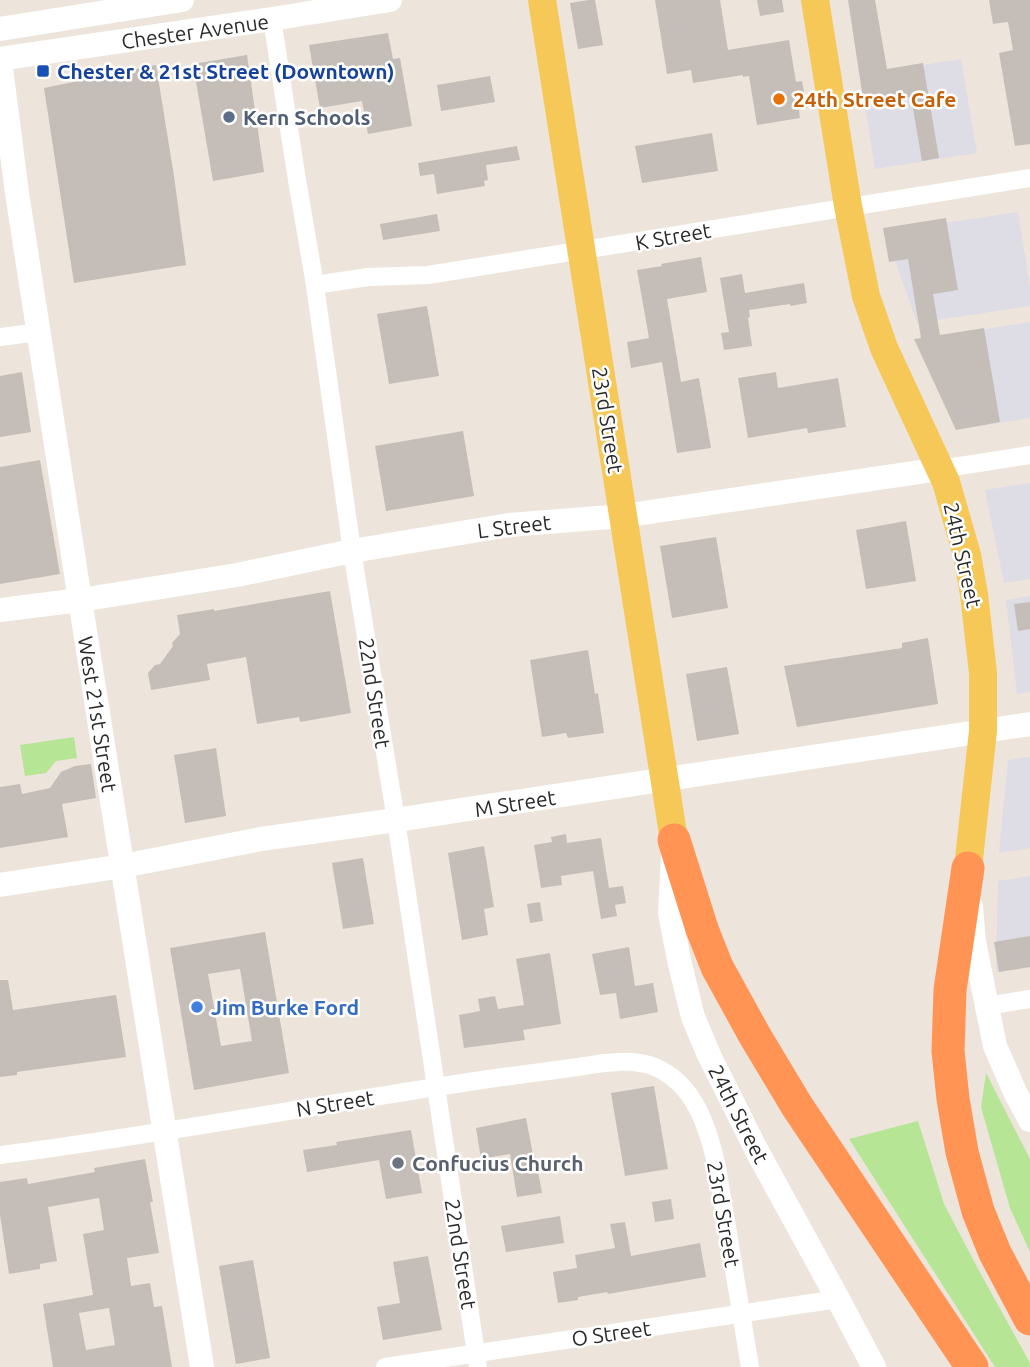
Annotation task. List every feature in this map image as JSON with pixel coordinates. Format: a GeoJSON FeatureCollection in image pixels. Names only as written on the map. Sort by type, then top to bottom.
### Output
{"type":"FeatureCollection","features":[{"type":"Feature","properties":{"kind":"highway"},"geometry":{"type":"LineString","coordinates":[[674,840],[717,967],[755,1036],[797,1106],[972,1367]]}},
{"type":"Feature","properties":{"kind":"highway"},"geometry":{"type":"LineString","coordinates":[[968,868],[950,990],[948,1051],[953,1099],[962,1152],[978,1211],[995,1253],[1030,1319]]}},
{"type":"Feature","properties":{"kind":"highway"},"geometry":{"type":"LineString","coordinates":[[868,1210],[952,1367]]}},
{"type":"Feature","properties":{"kind":"main road","name":"23rd Street"},"geometry":{"type":"LineString","coordinates":[[542,0],[674,840]]}},
{"type":"Feature","properties":{"kind":"main road","name":"24th Street"},"geometry":{"type":"LineString","coordinates":[[815,0],[860,274],[884,348],[946,482],[967,555],[974,594],[982,673],[983,731],[968,868]]}},
{"type":"Feature","properties":{"kind":"street","name":"Chester Avenue"},"geometry":{"type":"LineString","coordinates":[[0,29],[182,0]]}},
{"type":"Feature","properties":{"kind":"street","name":"Chester Avenue"},"geometry":{"type":"LineString","coordinates":[[0,59],[390,0]]}},
{"type":"Feature","properties":{"kind":"street","name":"22nd Street"},"geometry":{"type":"LineString","coordinates":[[272,19],[315,285],[352,551],[396,820],[477,1360]]}},
{"type":"Feature","properties":{"kind":"street","name":"West 21st Street"},"geometry":{"type":"LineString","coordinates":[[0,59],[17,193],[202,1367]]}},
{"type":"Feature","properties":{"kind":"street","name":"K Street"},"geometry":{"type":"LineString","coordinates":[[315,285],[368,277],[428,275],[1030,178]]}},
{"type":"Feature","properties":{"kind":"street"},"geometry":{"type":"LineString","coordinates":[[0,337],[39,332]]}},
{"type":"Feature","properties":{"kind":"street","name":"L Street"},"geometry":{"type":"LineString","coordinates":[[0,610],[237,575],[352,551],[509,525],[623,516],[1030,455]]}},
{"type":"Feature","properties":{"kind":"street","name":"M Street"},"geometry":{"type":"LineString","coordinates":[[0,886],[123,866],[261,839],[1030,724]]}},
{"type":"Feature","properties":{"kind":"street","name":"24th Street"},"geometry":{"type":"LineString","coordinates":[[674,840],[670,913],[693,1017],[757,1151],[874,1367]]}},
{"type":"Feature","properties":{"kind":"street","name":"24th Street"},"geometry":{"type":"LineString","coordinates":[[968,868],[974,942],[995,1046],[1030,1120]]}},
{"type":"Feature","properties":{"kind":"street"},"geometry":{"type":"LineString","coordinates":[[986,1006],[1030,999]]}},
{"type":"Feature","properties":{"kind":"street","name":"N Street"},"geometry":{"type":"LineString","coordinates":[[0,1155],[607,1063],[646,1064],[668,1075]]}},
{"type":"Feature","properties":{"kind":"street","name":"23rd Street"},"geometry":{"type":"LineString","coordinates":[[668,1075],[684,1087],[703,1118],[711,1139],[750,1367]]}},
{"type":"Feature","properties":{"kind":"street","name":"O Street"},"geometry":{"type":"LineString","coordinates":[[384,1367],[477,1360],[838,1299]]}},
{"type":"Feature","properties":{"kind":"shaded area"},"geometry":{"type":"Polygon","coordinates":[[[961,59],[977,153],[875,169],[860,75],[961,59]]]}},
{"type":"Feature","properties":{"kind":"shaded area"},"geometry":{"type":"Polygon","coordinates":[[[1018,212],[1030,287],[1030,306],[917,323],[885,232],[1018,212]]]}},
{"type":"Feature","properties":{"kind":"shaded area"},"geometry":{"type":"Polygon","coordinates":[[[1030,322],[1030,418],[962,429],[922,339],[1030,322]]]}},
{"type":"Feature","properties":{"kind":"shaded area"},"geometry":{"type":"Polygon","coordinates":[[[1030,483],[1030,579],[1004,583],[985,490],[1030,483]]]}},
{"type":"Feature","properties":{"kind":"shaded area"},"geometry":{"type":"Polygon","coordinates":[[[1030,596],[1030,692],[1017,694],[1006,600],[1030,596]]]}},
{"type":"Feature","properties":{"kind":"shaded area"},"geometry":{"type":"Polygon","coordinates":[[[1030,757],[1030,848],[999,853],[1008,760],[1030,757]]]}},
{"type":"Feature","properties":{"kind":"shaded area"},"geometry":{"type":"Polygon","coordinates":[[[1030,876],[1030,967],[996,972],[998,881],[1030,876]]]}},
{"type":"Feature","properties":{"kind":"green space"},"geometry":{"type":"Polygon","coordinates":[[[74,737],[77,758],[56,761],[46,773],[25,776],[20,745],[74,737]]]}},
{"type":"Feature","properties":{"kind":"green space"},"geometry":{"type":"Polygon","coordinates":[[[986,1073],[1030,1159],[1030,1252],[1010,1208],[981,1107],[986,1073]]]}},
{"type":"Feature","properties":{"kind":"green space"},"geometry":{"type":"Polygon","coordinates":[[[918,1121],[944,1204],[1030,1367],[995,1367],[849,1139],[918,1121]]]}},
{"type":"Feature","properties":{"kind":"building"},"geometry":{"type":"Polygon","coordinates":[[[595,0],[603,45],[578,49],[570,3],[595,0]]]}},
{"type":"Feature","properties":{"kind":"building"},"geometry":{"type":"Polygon","coordinates":[[[655,0],[720,0],[728,50],[789,40],[796,82],[802,81],[807,108],[799,110],[800,118],[757,125],[749,76],[693,83],[691,70],[667,74],[655,0]]]}},
{"type":"Feature","properties":{"kind":"building"},"geometry":{"type":"Polygon","coordinates":[[[757,0],[782,0],[784,12],[760,16],[757,0]]]}},
{"type":"Feature","properties":{"kind":"building"},"geometry":{"type":"Polygon","coordinates":[[[848,0],[875,0],[887,69],[923,63],[939,158],[922,161],[911,97],[864,105],[848,0]]]}},
{"type":"Feature","properties":{"kind":"building"},"geometry":{"type":"Polygon","coordinates":[[[989,0],[1030,0],[1030,144],[1015,146],[999,53],[1013,50],[1008,22],[993,24],[989,0]]]}},
{"type":"Feature","properties":{"kind":"building"},"geometry":{"type":"Polygon","coordinates":[[[388,33],[393,59],[400,58],[412,126],[368,134],[362,101],[320,108],[309,45],[388,33]]]}},
{"type":"Feature","properties":{"kind":"building","name":"Kern Schools"},"geometry":{"type":"Polygon","coordinates":[[[247,55],[264,172],[213,181],[193,64],[247,55]]]}},
{"type":"Feature","properties":{"kind":"building"},"geometry":{"type":"Polygon","coordinates":[[[156,65],[186,265],[74,283],[44,88],[156,65]]]}},
{"type":"Feature","properties":{"kind":"building"},"geometry":{"type":"Polygon","coordinates":[[[490,76],[495,102],[441,111],[437,85],[490,76]]]}},
{"type":"Feature","properties":{"kind":"building"},"geometry":{"type":"Polygon","coordinates":[[[712,133],[718,171],[642,183],[635,146],[712,133]]]}},
{"type":"Feature","properties":{"kind":"building"},"geometry":{"type":"Polygon","coordinates":[[[517,146],[520,160],[486,165],[488,180],[484,181],[485,186],[437,194],[434,174],[420,176],[418,163],[517,146]]]}},
{"type":"Feature","properties":{"kind":"building"},"geometry":{"type":"Polygon","coordinates":[[[437,214],[440,231],[383,240],[380,224],[437,214]]]}},
{"type":"Feature","properties":{"kind":"building"},"geometry":{"type":"Polygon","coordinates":[[[946,218],[958,290],[933,294],[940,335],[984,328],[1000,422],[956,430],[914,339],[921,338],[908,259],[889,262],[883,228],[946,218]]]}},
{"type":"Feature","properties":{"kind":"building"},"geometry":{"type":"Polygon","coordinates":[[[701,257],[707,292],[667,299],[681,382],[699,378],[711,448],[677,453],[662,362],[631,368],[627,342],[649,338],[637,270],[701,257]]]}},
{"type":"Feature","properties":{"kind":"building"},"geometry":{"type":"Polygon","coordinates":[[[742,274],[745,293],[804,283],[807,303],[749,310],[752,346],[724,350],[721,333],[729,332],[720,278],[742,274]]]}},
{"type":"Feature","properties":{"kind":"building"},"geometry":{"type":"Polygon","coordinates":[[[427,306],[439,376],[389,384],[377,314],[427,306]]]}},
{"type":"Feature","properties":{"kind":"building"},"geometry":{"type":"Polygon","coordinates":[[[22,372],[31,432],[0,437],[0,376],[22,372]]]}},
{"type":"Feature","properties":{"kind":"building"},"geometry":{"type":"Polygon","coordinates":[[[776,372],[778,388],[838,378],[846,427],[808,433],[807,428],[748,438],[738,378],[776,372]]]}},
{"type":"Feature","properties":{"kind":"building"},"geometry":{"type":"Polygon","coordinates":[[[463,431],[474,496],[386,511],[375,446],[463,431]]]}},
{"type":"Feature","properties":{"kind":"building"},"geometry":{"type":"Polygon","coordinates":[[[40,460],[60,574],[0,584],[0,467],[40,460]]]}},
{"type":"Feature","properties":{"kind":"building"},"geometry":{"type":"Polygon","coordinates":[[[906,521],[916,581],[866,589],[856,530],[906,521]]]}},
{"type":"Feature","properties":{"kind":"building"},"geometry":{"type":"Polygon","coordinates":[[[716,537],[728,608],[672,618],[660,546],[716,537]]]}},
{"type":"Feature","properties":{"kind":"building"},"geometry":{"type":"Polygon","coordinates":[[[330,591],[351,713],[300,722],[299,717],[257,724],[246,657],[207,664],[210,680],[151,690],[148,673],[155,665],[160,664],[180,634],[177,615],[330,591]]]}},
{"type":"Feature","properties":{"kind":"building"},"geometry":{"type":"Polygon","coordinates":[[[1030,602],[1030,629],[1018,631],[1014,604],[1030,602]]]}},
{"type":"Feature","properties":{"kind":"building"},"geometry":{"type":"Polygon","coordinates":[[[928,638],[938,704],[797,727],[784,666],[902,648],[902,643],[928,638]]]}},
{"type":"Feature","properties":{"kind":"building"},"geometry":{"type":"Polygon","coordinates":[[[588,650],[604,733],[568,738],[566,733],[542,737],[530,660],[588,650]]]}},
{"type":"Feature","properties":{"kind":"building"},"geometry":{"type":"Polygon","coordinates":[[[727,667],[739,734],[697,741],[686,674],[727,667]]]}},
{"type":"Feature","properties":{"kind":"building"},"geometry":{"type":"Polygon","coordinates":[[[216,748],[226,816],[185,823],[174,755],[216,748]]]}},
{"type":"Feature","properties":{"kind":"building"},"geometry":{"type":"Polygon","coordinates":[[[91,764],[96,798],[62,804],[68,837],[0,848],[0,787],[20,784],[22,794],[50,788],[61,772],[75,766],[91,764]]]}},
{"type":"Feature","properties":{"kind":"building"},"geometry":{"type":"Polygon","coordinates":[[[566,834],[567,843],[601,838],[609,888],[623,886],[626,903],[615,905],[617,916],[601,919],[593,871],[561,876],[562,885],[541,888],[534,845],[552,842],[551,837],[566,834]]]}},
{"type":"Feature","properties":{"kind":"building"},"geometry":{"type":"Polygon","coordinates":[[[484,846],[494,907],[484,909],[488,935],[462,940],[448,853],[484,846]]]}},
{"type":"Feature","properties":{"kind":"building"},"geometry":{"type":"Polygon","coordinates":[[[363,858],[374,924],[343,929],[332,863],[363,858]]]}},
{"type":"Feature","properties":{"kind":"building"},"geometry":{"type":"Polygon","coordinates":[[[540,902],[543,921],[530,923],[527,904],[540,902]]]}},
{"type":"Feature","properties":{"kind":"building","name":"Jim Burke Ford"},"geometry":{"type":"Polygon","coordinates":[[[265,932],[289,1073],[194,1090],[170,948],[265,932]],[[240,969],[208,974],[221,1046],[252,1041],[240,969]]]}},
{"type":"Feature","properties":{"kind":"building"},"geometry":{"type":"Polygon","coordinates":[[[1030,936],[1030,967],[999,972],[994,942],[1030,936]]]}},
{"type":"Feature","properties":{"kind":"building"},"geometry":{"type":"Polygon","coordinates":[[[629,947],[635,986],[653,983],[658,1012],[620,1019],[616,993],[600,995],[592,954],[629,947]]]}},
{"type":"Feature","properties":{"kind":"building"},"geometry":{"type":"Polygon","coordinates":[[[550,953],[561,1024],[523,1030],[525,1040],[464,1048],[459,1015],[480,1011],[478,999],[495,996],[498,1009],[524,1005],[516,959],[550,953]]]}},
{"type":"Feature","properties":{"kind":"building"},"geometry":{"type":"Polygon","coordinates":[[[0,980],[8,980],[13,1010],[116,995],[126,1057],[17,1072],[17,1075],[0,1077],[0,980]]]}},
{"type":"Feature","properties":{"kind":"building"},"geometry":{"type":"Polygon","coordinates":[[[654,1086],[668,1169],[625,1176],[611,1093],[654,1086]]]}},
{"type":"Feature","properties":{"kind":"building"},"geometry":{"type":"Polygon","coordinates":[[[526,1118],[542,1193],[517,1197],[510,1154],[481,1159],[476,1128],[526,1118]]]}},
{"type":"Feature","properties":{"kind":"building","name":"Confucius Church"},"geometry":{"type":"Polygon","coordinates":[[[411,1130],[422,1193],[386,1199],[379,1160],[307,1172],[303,1150],[411,1130]]]}},
{"type":"Feature","properties":{"kind":"building"},"geometry":{"type":"Polygon","coordinates":[[[145,1159],[159,1253],[127,1258],[131,1286],[150,1283],[154,1307],[162,1306],[172,1367],[53,1367],[43,1304],[93,1295],[83,1234],[104,1230],[99,1198],[48,1207],[57,1261],[40,1264],[40,1269],[9,1274],[0,1215],[0,1182],[27,1178],[28,1184],[95,1172],[94,1168],[145,1159]],[[109,1308],[79,1313],[86,1350],[115,1345],[109,1308]]]}},
{"type":"Feature","properties":{"kind":"building"},"geometry":{"type":"Polygon","coordinates":[[[671,1199],[674,1219],[655,1222],[652,1202],[671,1199]]]}},
{"type":"Feature","properties":{"kind":"building"},"geometry":{"type":"Polygon","coordinates":[[[560,1216],[564,1243],[506,1252],[501,1226],[560,1216]]]}},
{"type":"Feature","properties":{"kind":"building"},"geometry":{"type":"Polygon","coordinates":[[[625,1222],[631,1256],[700,1243],[706,1277],[578,1297],[578,1300],[558,1303],[553,1272],[577,1268],[575,1255],[615,1248],[610,1224],[625,1222]]]}},
{"type":"Feature","properties":{"kind":"building"},"geometry":{"type":"Polygon","coordinates":[[[428,1256],[442,1330],[383,1340],[377,1307],[400,1303],[393,1262],[428,1256]]]}},
{"type":"Feature","properties":{"kind":"building"},"geometry":{"type":"Polygon","coordinates":[[[253,1260],[270,1358],[236,1364],[219,1266],[253,1260]]]}},
{"type":"Feature","properties":{"kind":"place","name":"Chester & 21st Street (Downtown)"},"geometry":{"type":"Point","coordinates":[43,71]}},
{"type":"Feature","properties":{"kind":"place","name":"24th Street Cafe"},"geometry":{"type":"Point","coordinates":[779,99]}},
{"type":"Feature","properties":{"kind":"place","name":"Kern Schools"},"geometry":{"type":"Point","coordinates":[229,117]}},
{"type":"Feature","properties":{"kind":"place","name":"Jim Burke Ford"},"geometry":{"type":"Point","coordinates":[197,1007]}},
{"type":"Feature","properties":{"kind":"place","name":"Confucius Church"},"geometry":{"type":"Point","coordinates":[398,1163]}}]}
